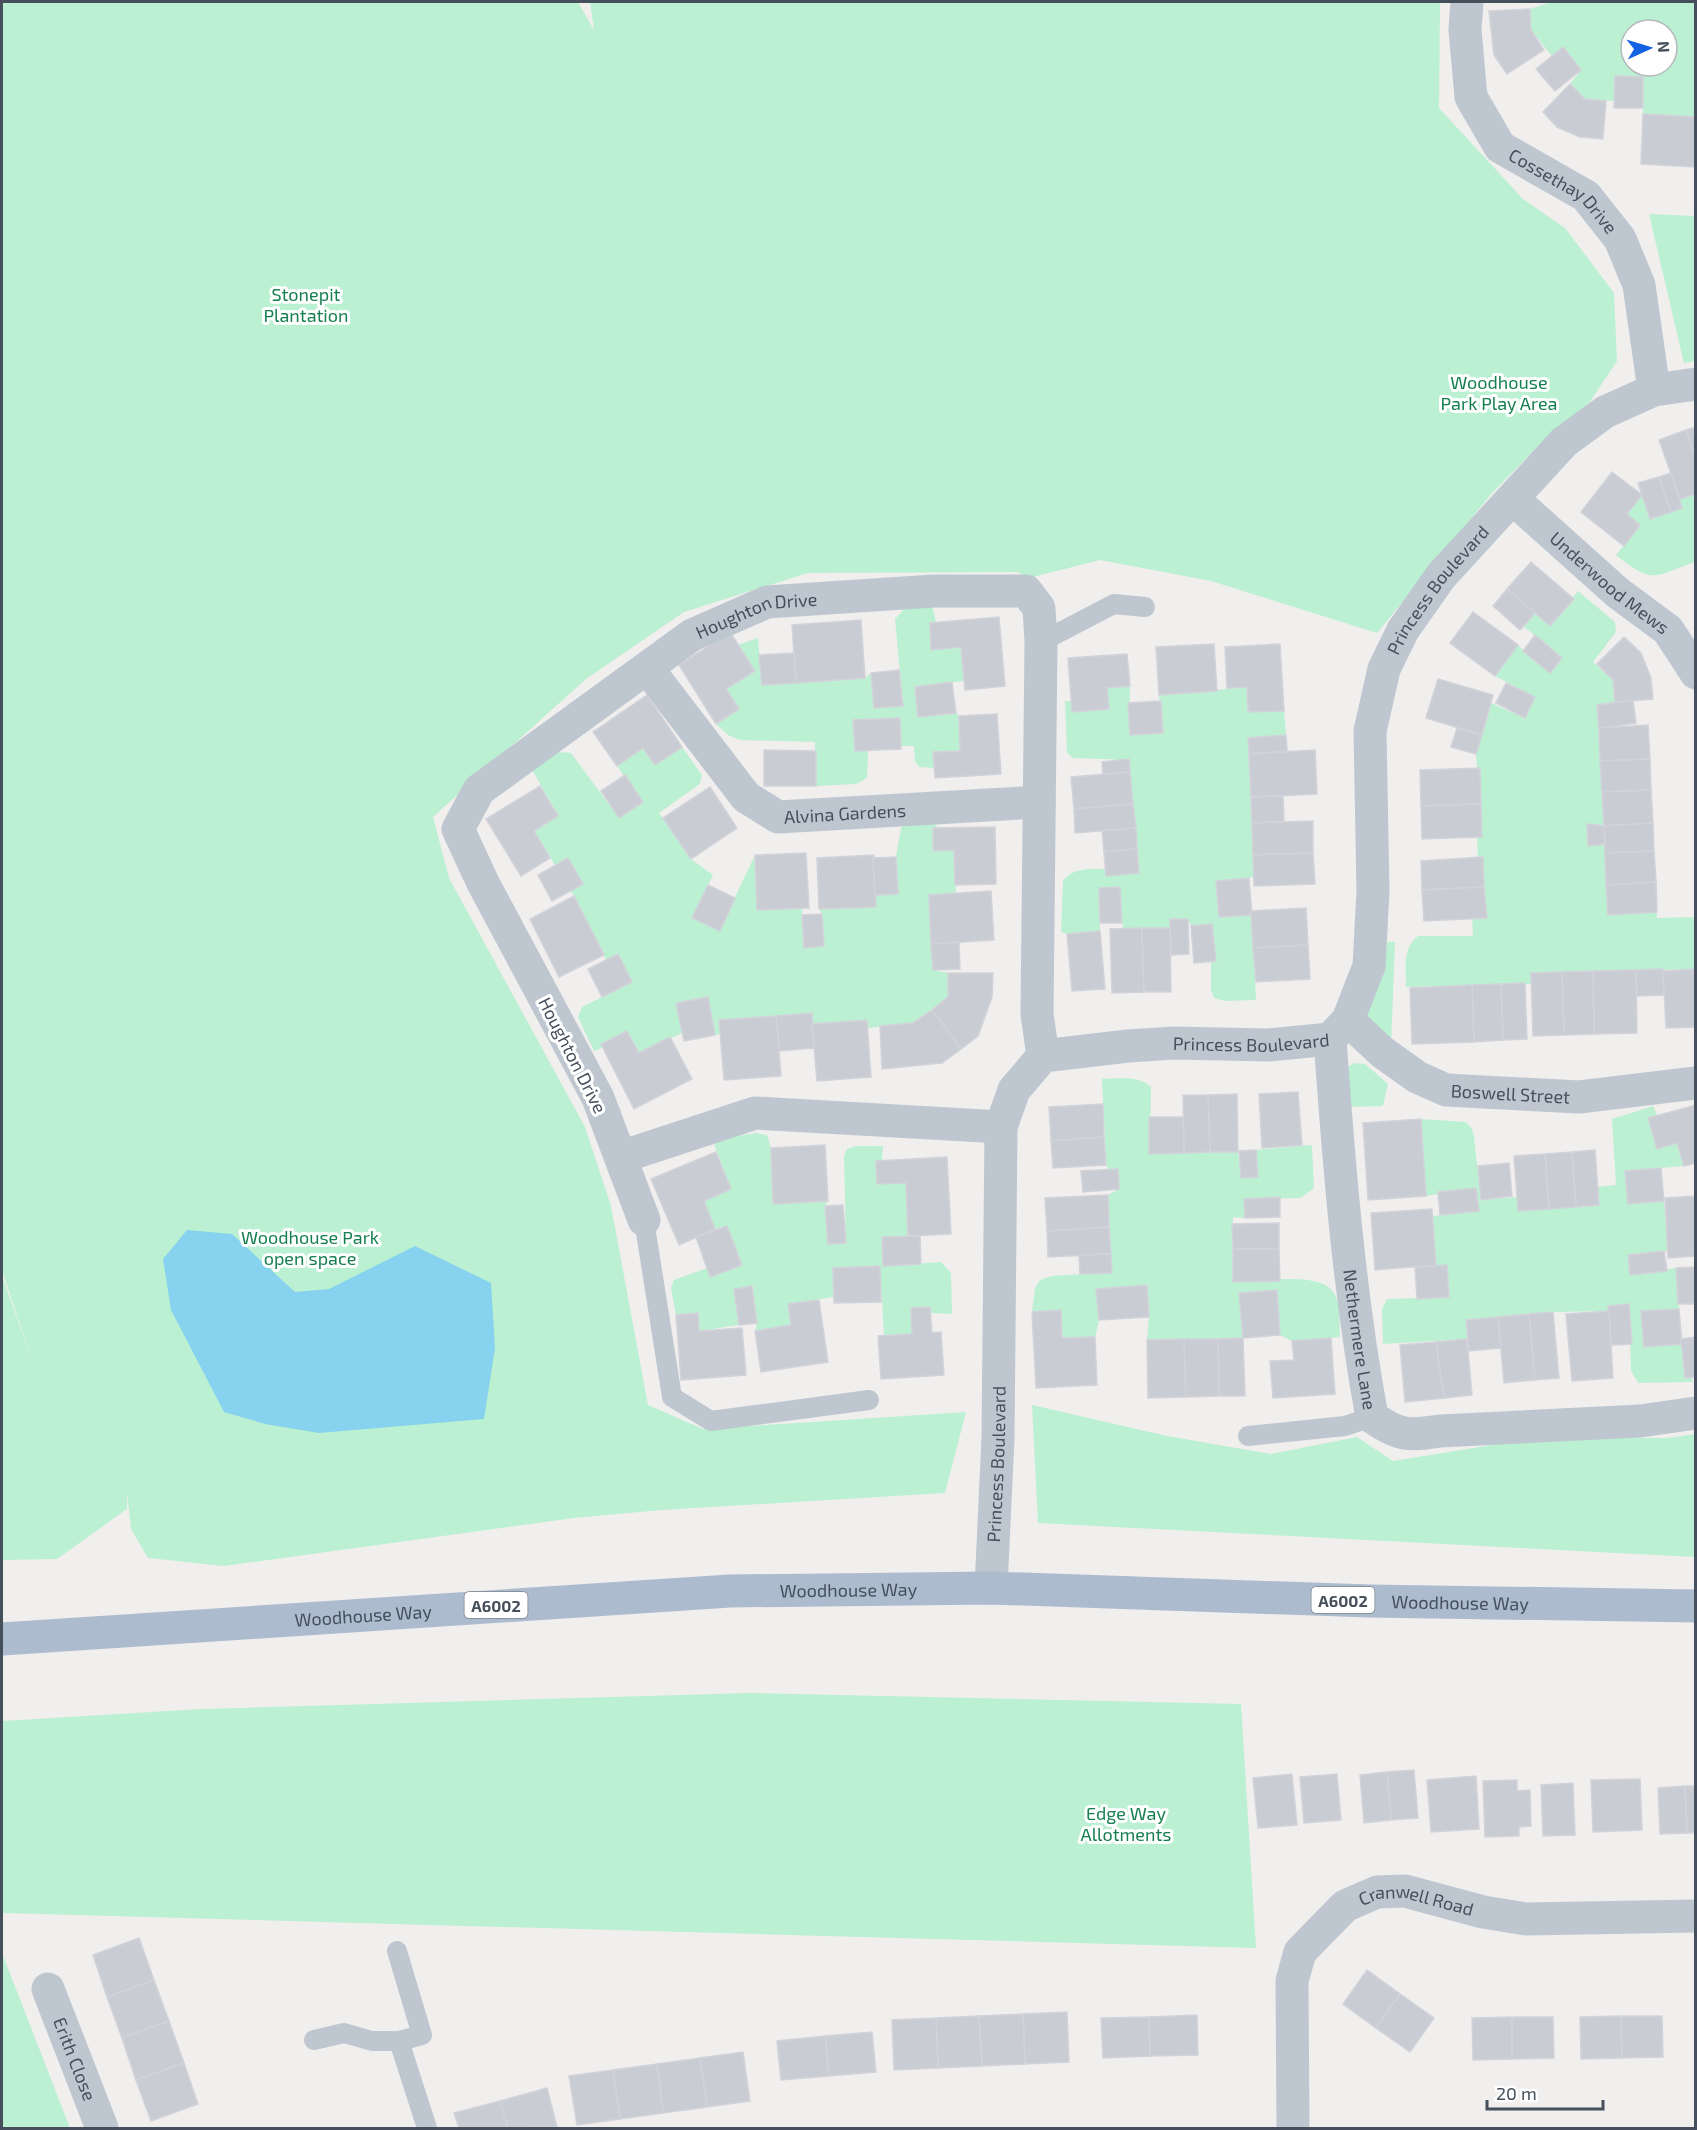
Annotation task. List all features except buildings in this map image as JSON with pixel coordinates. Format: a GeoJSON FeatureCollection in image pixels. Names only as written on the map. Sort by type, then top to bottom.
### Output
{"type":"FeatureCollection","features":[{"type":"Feature","properties":{"kind":"main road","name":"Woodhouse Way"},"geometry":{"type":"LineString","coordinates":[[2,1639],[730,1591],[991,1588],[1370,1601],[1695,1606]]}},
{"type":"Feature","properties":{"kind":"street","name":"Cossethay Drive"},"geometry":{"type":"LineString","coordinates":[[1467,2],[1465,30],[1471,97],[1500,147],[1586,196],[1620,239],[1639,285],[1654,390]]}},
{"type":"Feature","properties":{"kind":"street","name":"Princess Boulevard"},"geometry":{"type":"LineString","coordinates":[[991,1588],[998,1438],[1001,1127],[1014,1090],[1043,1056],[1174,1043],[1268,1046],[1339,1029],[1369,966],[1373,891],[1370,731],[1384,669],[1403,630],[1441,576],[1564,442],[1605,412],[1654,390],[1695,384]]}},
{"type":"Feature","properties":{"kind":"street","name":"Underwood Mews"},"geometry":{"type":"LineString","coordinates":[[1513,499],[1618,593],[1668,630],[1695,673]]}},
{"type":"Feature","properties":{"kind":"street","name":"Houghton Drive"},"geometry":{"type":"LineString","coordinates":[[644,1220],[598,1098],[483,883],[458,829],[479,790],[692,635],[767,602],[934,591],[1026,591],[1039,609],[1041,642],[1037,1014],[1043,1056]]}},
{"type":"Feature","properties":{"kind":"street","name":"Alvina Gardens"},"geometry":{"type":"LineString","coordinates":[[648,669],[746,797],[778,817],[1039,802]]}},
{"type":"Feature","properties":{"kind":"street","name":"Boswell Street"},"geometry":{"type":"LineString","coordinates":[[1339,1029],[1382,1052],[1417,1077],[1446,1090],[1580,1097],[1695,1083]]}},
{"type":"Feature","properties":{"kind":"street","name":"Nethermere Lane"},"geometry":{"type":"LineString","coordinates":[[1339,1029],[1341,1194],[1359,1343],[1372,1417],[1390,1429],[1409,1436],[1440,1431],[1640,1421],[1695,1413]]}},
{"type":"Feature","properties":{"kind":"street"},"geometry":{"type":"LineString","coordinates":[[621,1157],[755,1113],[1001,1127]]}},
{"type":"Feature","properties":{"kind":"street","name":"Cranwell Road"},"geometry":{"type":"LineString","coordinates":[[1293,2128],[1292,1981],[1300,1952],[1345,1906],[1377,1892],[1405,1891],[1483,1912],[1526,1919],[1695,1916]]}},
{"type":"Feature","properties":{"kind":"street","name":"Erith Close"},"geometry":{"type":"LineString","coordinates":[[48,1989],[102,2128]]}},
{"type":"Feature","properties":{"kind":"lane"},"geometry":{"type":"LineString","coordinates":[[1041,642],[1114,604],[1145,607]]}},
{"type":"Feature","properties":{"kind":"lane"},"geometry":{"type":"LineString","coordinates":[[644,1220],[672,1397],[711,1420],[869,1400]]}},
{"type":"Feature","properties":{"kind":"lane"},"geometry":{"type":"LineString","coordinates":[[1248,1436],[1345,1426],[1372,1417]]}},
{"type":"Feature","properties":{"kind":"lane"},"geometry":{"type":"LineString","coordinates":[[314,2040],[344,2033],[372,2041],[399,2041],[422,2035],[397,1951]]}},
{"type":"Feature","properties":{"kind":"lane"},"geometry":{"type":"LineString","coordinates":[[399,2041],[427,2128]]}},
{"type":"Feature","properties":{"kind":"green space","name":"Woodhouse Park open space"},"geometry":{"type":"Polygon","coordinates":[[[2,2],[578,2],[594,30],[590,2],[1440,2],[1439,108],[1523,199],[1565,228],[1614,293],[1617,361],[1589,403],[1549,435],[1492,493],[1377,633],[1211,581],[1100,560],[1029,578],[1018,572],[808,573],[684,612],[586,679],[433,817],[449,878],[585,1127],[611,1206],[648,1405],[703,1429],[966,1412],[945,1493],[662,1510],[574,1518],[224,1566],[148,1558],[131,1529],[127,1492],[127,1509],[57,1559],[2,1560],[2,1275],[33,1364],[2,1270],[2,2]]]}},
{"type":"Feature","properties":{"kind":"green space"},"geometry":{"type":"Polygon","coordinates":[[[1551,2],[1695,2],[1695,117],[1643,114],[1643,78],[1679,78],[1679,18],[1619,18],[1619,76],[1615,76],[1614,101],[1585,99],[1570,84],[1581,70],[1563,48],[1552,56],[1531,30],[1530,9],[1551,2]]]}},
{"type":"Feature","properties":{"kind":"green space"},"geometry":{"type":"Polygon","coordinates":[[[1649,214],[1695,216],[1695,361],[1684,363],[1649,214]]]}},
{"type":"Feature","properties":{"kind":"green space"},"geometry":{"type":"Polygon","coordinates":[[[1695,494],[1695,562],[1654,575],[1638,571],[1616,555],[1640,525],[1627,514],[1642,495],[1651,519],[1682,508],[1680,499],[1695,494]]]}},
{"type":"Feature","properties":{"kind":"green space"},"geometry":{"type":"Polygon","coordinates":[[[1578,591],[1615,622],[1616,632],[1593,662],[1613,680],[1615,702],[1597,705],[1604,826],[1587,825],[1588,846],[1605,844],[1608,914],[1657,912],[1657,918],[1695,917],[1695,969],[1531,973],[1531,984],[1406,987],[1407,953],[1409,946],[1418,936],[1473,936],[1472,918],[1486,917],[1483,858],[1478,858],[1477,837],[1482,837],[1480,769],[1477,768],[1476,754],[1491,703],[1525,718],[1535,697],[1495,676],[1518,645],[1550,673],[1562,658],[1523,626],[1535,613],[1550,626],[1578,591]]]}},
{"type":"Feature","properties":{"kind":"green space"},"geometry":{"type":"Polygon","coordinates":[[[932,605],[936,622],[930,623],[932,650],[961,647],[964,681],[915,687],[918,717],[956,713],[959,716],[960,751],[934,753],[935,768],[919,767],[915,761],[914,746],[901,746],[899,718],[853,720],[855,751],[868,751],[867,778],[856,784],[816,786],[815,742],[740,740],[728,735],[716,724],[726,689],[755,671],[738,645],[758,638],[762,685],[865,678],[871,673],[874,708],[903,705],[895,619],[907,606],[932,605]]]}},
{"type":"Feature","properties":{"kind":"green space"},"geometry":{"type":"Polygon","coordinates":[[[1130,686],[1130,735],[1163,733],[1159,695],[1247,687],[1248,712],[1284,711],[1286,735],[1248,738],[1254,877],[1216,881],[1219,917],[1252,915],[1256,1000],[1225,1001],[1214,998],[1211,991],[1211,962],[1216,961],[1212,924],[1191,926],[1188,919],[1171,919],[1170,928],[1123,929],[1120,887],[1099,888],[1100,931],[1067,934],[1061,932],[1063,881],[1067,876],[1088,869],[1106,869],[1106,876],[1139,873],[1129,760],[1073,758],[1067,753],[1065,701],[1071,701],[1072,712],[1108,709],[1107,688],[1130,686]]]}},
{"type":"Feature","properties":{"kind":"green space"},"geometry":{"type":"Polygon","coordinates":[[[682,747],[702,775],[700,784],[659,813],[691,859],[713,875],[693,918],[719,931],[755,855],[757,910],[802,908],[804,947],[824,946],[822,914],[819,909],[876,907],[875,895],[898,893],[896,857],[901,828],[911,820],[935,820],[937,828],[933,829],[933,850],[954,850],[956,893],[929,895],[933,970],[948,973],[948,997],[913,1023],[867,1028],[866,1020],[812,1024],[811,1013],[720,1020],[721,1034],[715,1035],[708,997],[682,1033],[639,1053],[627,1031],[601,1044],[602,1048],[594,1051],[578,1017],[582,1007],[632,982],[618,954],[606,960],[574,896],[534,831],[558,815],[531,768],[555,752],[571,753],[619,818],[643,802],[617,766],[643,748],[655,765],[682,747]]]}},
{"type":"Feature","properties":{"kind":"green space"},"geometry":{"type":"Polygon","coordinates":[[[1387,942],[1395,942],[1391,1047],[1370,1025],[1366,1012],[1384,967],[1387,942]]]}},
{"type":"Feature","properties":{"kind":"green space"},"geometry":{"type":"Polygon","coordinates":[[[1354,1063],[1365,1064],[1388,1084],[1383,1106],[1345,1107],[1346,1068],[1354,1063]]]}},
{"type":"Feature","properties":{"kind":"green space"},"geometry":{"type":"Polygon","coordinates":[[[1102,1079],[1134,1079],[1151,1087],[1150,1153],[1238,1152],[1241,1177],[1258,1176],[1256,1150],[1312,1145],[1314,1188],[1301,1198],[1244,1199],[1245,1218],[1233,1217],[1233,1281],[1289,1279],[1318,1282],[1328,1287],[1335,1295],[1338,1305],[1340,1337],[1292,1341],[1280,1335],[1276,1290],[1240,1293],[1243,1338],[1147,1340],[1149,1317],[1147,1285],[1097,1289],[1099,1320],[1095,1337],[1062,1338],[1060,1310],[1032,1312],[1035,1288],[1040,1280],[1052,1276],[1112,1272],[1108,1195],[1119,1189],[1106,1165],[1102,1079]]]}},
{"type":"Feature","properties":{"kind":"green space"},"geometry":{"type":"Polygon","coordinates":[[[1653,1106],[1657,1115],[1649,1118],[1657,1149],[1677,1143],[1684,1166],[1625,1171],[1628,1204],[1664,1201],[1668,1251],[1629,1255],[1630,1274],[1676,1268],[1679,1309],[1642,1311],[1644,1346],[1682,1344],[1685,1378],[1692,1378],[1693,1382],[1638,1383],[1631,1370],[1629,1304],[1609,1306],[1609,1311],[1553,1312],[1466,1320],[1467,1339],[1383,1344],[1382,1309],[1387,1299],[1449,1297],[1447,1265],[1436,1265],[1433,1216],[1479,1211],[1476,1188],[1426,1196],[1421,1119],[1466,1122],[1472,1129],[1474,1137],[1481,1200],[1517,1197],[1518,1211],[1599,1205],[1598,1187],[1616,1185],[1612,1119],[1653,1106]]]}},
{"type":"Feature","properties":{"kind":"green space"},"geometry":{"type":"Polygon","coordinates":[[[756,1133],[767,1135],[771,1148],[773,1204],[828,1201],[825,1206],[828,1244],[846,1242],[844,1156],[847,1149],[856,1146],[883,1146],[882,1161],[876,1162],[877,1184],[906,1183],[908,1236],[882,1238],[883,1266],[941,1262],[951,1273],[952,1314],[930,1313],[929,1307],[911,1308],[912,1334],[884,1335],[880,1266],[833,1268],[834,1297],[788,1304],[791,1325],[755,1331],[757,1323],[752,1287],[734,1289],[739,1325],[699,1331],[698,1313],[676,1315],[671,1288],[674,1280],[707,1268],[727,1226],[715,1229],[704,1201],[731,1189],[714,1144],[731,1137],[756,1133]]]}},
{"type":"Feature","properties":{"kind":"green space"},"geometry":{"type":"Polygon","coordinates":[[[1032,1405],[1167,1436],[1271,1454],[1357,1437],[1393,1461],[1541,1437],[1668,1438],[1695,1434],[1695,1557],[1038,1523],[1032,1405]]]}},
{"type":"Feature","properties":{"kind":"green space","name":"Edge Way Allotments"},"geometry":{"type":"Polygon","coordinates":[[[749,1693],[1241,1704],[1256,1948],[2,1913],[2,1721],[202,1709],[749,1693]]]}},
{"type":"Feature","properties":{"kind":"green space"},"geometry":{"type":"Polygon","coordinates":[[[2,1953],[70,2128],[2,2128],[2,1953]]]}},
{"type":"Feature","properties":{"kind":"water"},"geometry":{"type":"Polygon","coordinates":[[[187,1230],[232,1234],[295,1292],[329,1289],[415,1246],[491,1283],[495,1348],[484,1419],[319,1433],[265,1424],[224,1412],[171,1310],[163,1259],[187,1230]]]}},
{"type":"Feature","properties":{"kind":"park label","name":"Stonepit Plantation"},"geometry":{"type":"Point","coordinates":[306,304]}},
{"type":"Feature","properties":{"kind":"park label","name":"Woodhouse Park Play Area"},"geometry":{"type":"Point","coordinates":[1499,392]}}]}
